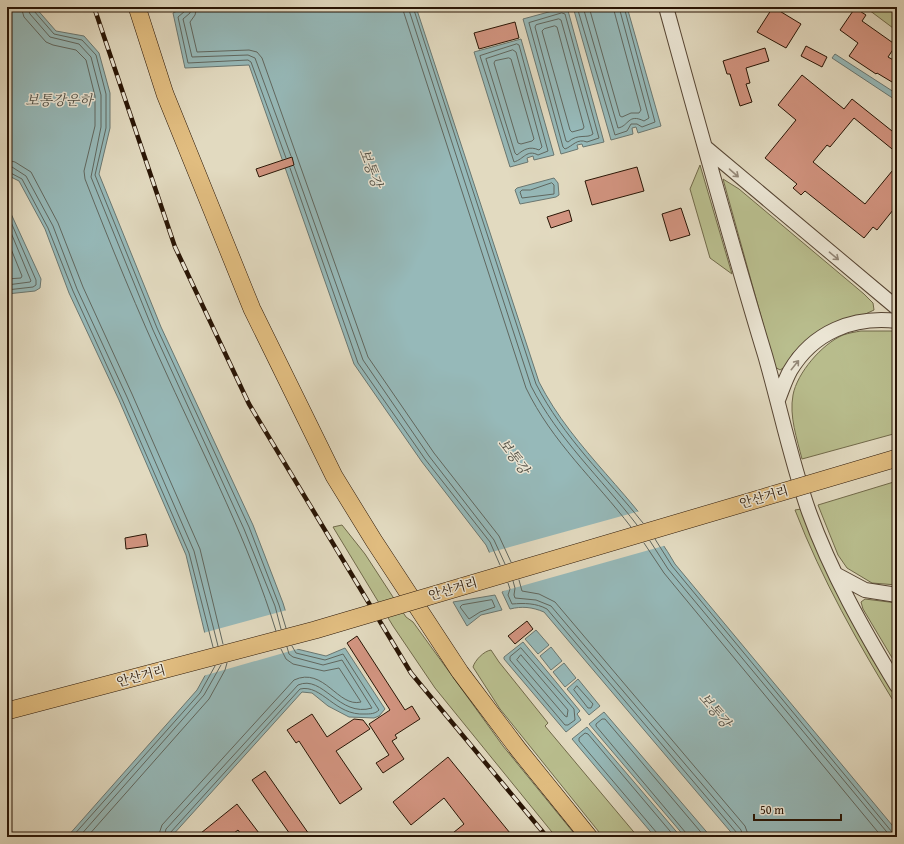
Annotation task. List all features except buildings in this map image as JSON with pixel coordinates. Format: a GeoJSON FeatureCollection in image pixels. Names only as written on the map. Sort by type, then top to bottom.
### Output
{"type":"FeatureCollection","features":[{"type":"Feature","properties":{"kind":"main road"},"geometry":{"type":"LineString","coordinates":[[137,7],[165,94],[252,309],[334,476],[460,672],[518,749],[589,837]]}},
{"type":"Feature","properties":{"kind":"main road","name":"안산거리"},"geometry":{"type":"LineString","coordinates":[[7,710],[315,630],[897,458]]}},
{"type":"Feature","properties":{"kind":"street"},"geometry":{"type":"LineString","coordinates":[[666,7],[738,267],[778,400],[790,452],[809,512],[857,617],[897,686]]}},
{"type":"Feature","properties":{"kind":"street"},"geometry":{"type":"LineString","coordinates":[[705,147],[897,308]]}},
{"type":"Feature","properties":{"kind":"street"},"geometry":{"type":"LineString","coordinates":[[778,400],[790,371],[813,342],[845,325],[878,318],[897,321]]}},
{"type":"Feature","properties":{"kind":"street"},"geometry":{"type":"LineString","coordinates":[[837,575],[864,590],[897,595]]}},
{"type":"Feature","properties":{"kind":"green space"},"geometry":{"type":"Polygon","coordinates":[[[865,7],[897,7],[897,31],[865,7]]]}},
{"type":"Feature","properties":{"kind":"green space"},"geometry":{"type":"Polygon","coordinates":[[[700,165],[732,274],[710,258],[690,189],[700,165]]]}},
{"type":"Feature","properties":{"kind":"green space"},"geometry":{"type":"Polygon","coordinates":[[[723,179],[739,189],[864,294],[873,303],[874,310],[808,341],[793,353],[785,367],[780,370],[775,367],[723,179]]]}},
{"type":"Feature","properties":{"kind":"green space"},"geometry":{"type":"Polygon","coordinates":[[[861,331],[892,331],[897,333],[897,433],[802,459],[794,427],[792,411],[795,386],[812,360],[827,345],[843,335],[861,331]]]}},
{"type":"Feature","properties":{"kind":"green space"},"geometry":{"type":"Polygon","coordinates":[[[897,481],[897,585],[872,583],[847,568],[838,555],[818,505],[897,481]]]}},
{"type":"Feature","properties":{"kind":"green space"},"geometry":{"type":"Polygon","coordinates":[[[801,509],[829,577],[871,657],[897,698],[897,707],[868,659],[829,586],[795,510],[801,509]]]}},
{"type":"Feature","properties":{"kind":"green space"},"geometry":{"type":"Polygon","coordinates":[[[342,525],[365,554],[406,617],[413,622],[503,746],[577,837],[556,837],[435,688],[393,626],[333,527],[342,525]]]}},
{"type":"Feature","properties":{"kind":"green space"},"geometry":{"type":"Polygon","coordinates":[[[865,599],[897,603],[897,666],[863,609],[861,602],[865,599]]]}},
{"type":"Feature","properties":{"kind":"green space"},"geometry":{"type":"Polygon","coordinates":[[[491,650],[548,723],[545,726],[638,837],[603,837],[500,709],[473,667],[480,656],[491,650]]]}},
{"type":"Feature","properties":{"kind":"water","name":"보통강운하"},"geometry":{"type":"Polygon","coordinates":[[[7,7],[35,7],[56,31],[84,36],[99,53],[110,93],[110,128],[99,174],[161,327],[253,525],[283,603],[297,649],[326,656],[345,648],[385,709],[379,716],[374,718],[349,717],[328,706],[312,693],[302,692],[171,837],[67,837],[197,690],[212,663],[186,555],[119,400],[69,293],[45,229],[19,181],[7,175],[7,7]]]}},
{"type":"Feature","properties":{"kind":"water","name":"보통강"},"geometry":{"type":"Polygon","coordinates":[[[185,7],[416,7],[539,382],[553,407],[587,452],[643,517],[675,564],[897,831],[897,837],[735,837],[544,612],[527,608],[510,609],[502,592],[506,589],[486,545],[422,462],[354,364],[249,65],[185,68],[173,13],[185,7]]]}},
{"type":"Feature","properties":{"kind":"water"},"geometry":{"type":"Polygon","coordinates":[[[567,7],[604,142],[583,147],[582,144],[577,145],[578,149],[561,154],[523,19],[567,7]]]}},
{"type":"Feature","properties":{"kind":"water"},"geometry":{"type":"Polygon","coordinates":[[[573,7],[627,7],[661,126],[638,133],[636,127],[632,128],[633,134],[611,140],[573,7]]]}},
{"type":"Feature","properties":{"kind":"water"},"geometry":{"type":"Polygon","coordinates":[[[521,39],[554,155],[534,160],[533,156],[527,158],[528,162],[510,167],[474,52],[521,39]]]}},
{"type":"Feature","properties":{"kind":"water"},"geometry":{"type":"Polygon","coordinates":[[[835,54],[897,94],[897,101],[832,58],[835,54]]]}},
{"type":"Feature","properties":{"kind":"water"},"geometry":{"type":"Polygon","coordinates":[[[554,178],[558,183],[559,195],[556,197],[520,204],[515,190],[517,188],[554,178]]]}},
{"type":"Feature","properties":{"kind":"water"},"geometry":{"type":"Polygon","coordinates":[[[7,205],[41,279],[40,288],[35,291],[7,294],[7,205]]]}},
{"type":"Feature","properties":{"kind":"water"},"geometry":{"type":"Polygon","coordinates":[[[495,595],[502,610],[481,615],[467,626],[453,602],[495,595]]]}},
{"type":"Feature","properties":{"kind":"water"},"geometry":{"type":"Polygon","coordinates":[[[536,630],[549,645],[538,654],[525,639],[536,630]]]}},
{"type":"Feature","properties":{"kind":"water"},"geometry":{"type":"Polygon","coordinates":[[[523,642],[580,711],[577,714],[581,720],[566,732],[504,659],[504,657],[523,642]]]}},
{"type":"Feature","properties":{"kind":"water"},"geometry":{"type":"Polygon","coordinates":[[[551,647],[562,661],[551,670],[540,656],[551,647]]]}},
{"type":"Feature","properties":{"kind":"water"},"geometry":{"type":"Polygon","coordinates":[[[564,663],[576,678],[565,687],[553,672],[564,663]]]}},
{"type":"Feature","properties":{"kind":"water"},"geometry":{"type":"Polygon","coordinates":[[[578,679],[600,706],[589,715],[567,689],[578,679]]]}},
{"type":"Feature","properties":{"kind":"water"},"geometry":{"type":"Polygon","coordinates":[[[604,712],[711,837],[685,837],[589,724],[604,712]]]}},
{"type":"Feature","properties":{"kind":"water"},"geometry":{"type":"Polygon","coordinates":[[[587,727],[681,837],[655,837],[572,739],[587,727]]]}},
{"type":"Feature","properties":{"kind":"pier"},"geometry":{"type":"Polygon","coordinates":[[[640,511],[667,545],[500,592],[504,589],[488,553],[640,511]]]}},
{"type":"Feature","properties":{"kind":"pier"},"geometry":{"type":"Polygon","coordinates":[[[287,610],[299,648],[301,648],[203,676],[210,663],[203,633],[287,610]]]}},
{"type":"Feature","properties":{"kind":"railway"},"geometry":{"type":"LineString","coordinates":[[94,7],[175,247],[249,404],[411,673],[547,837]]}}]}
